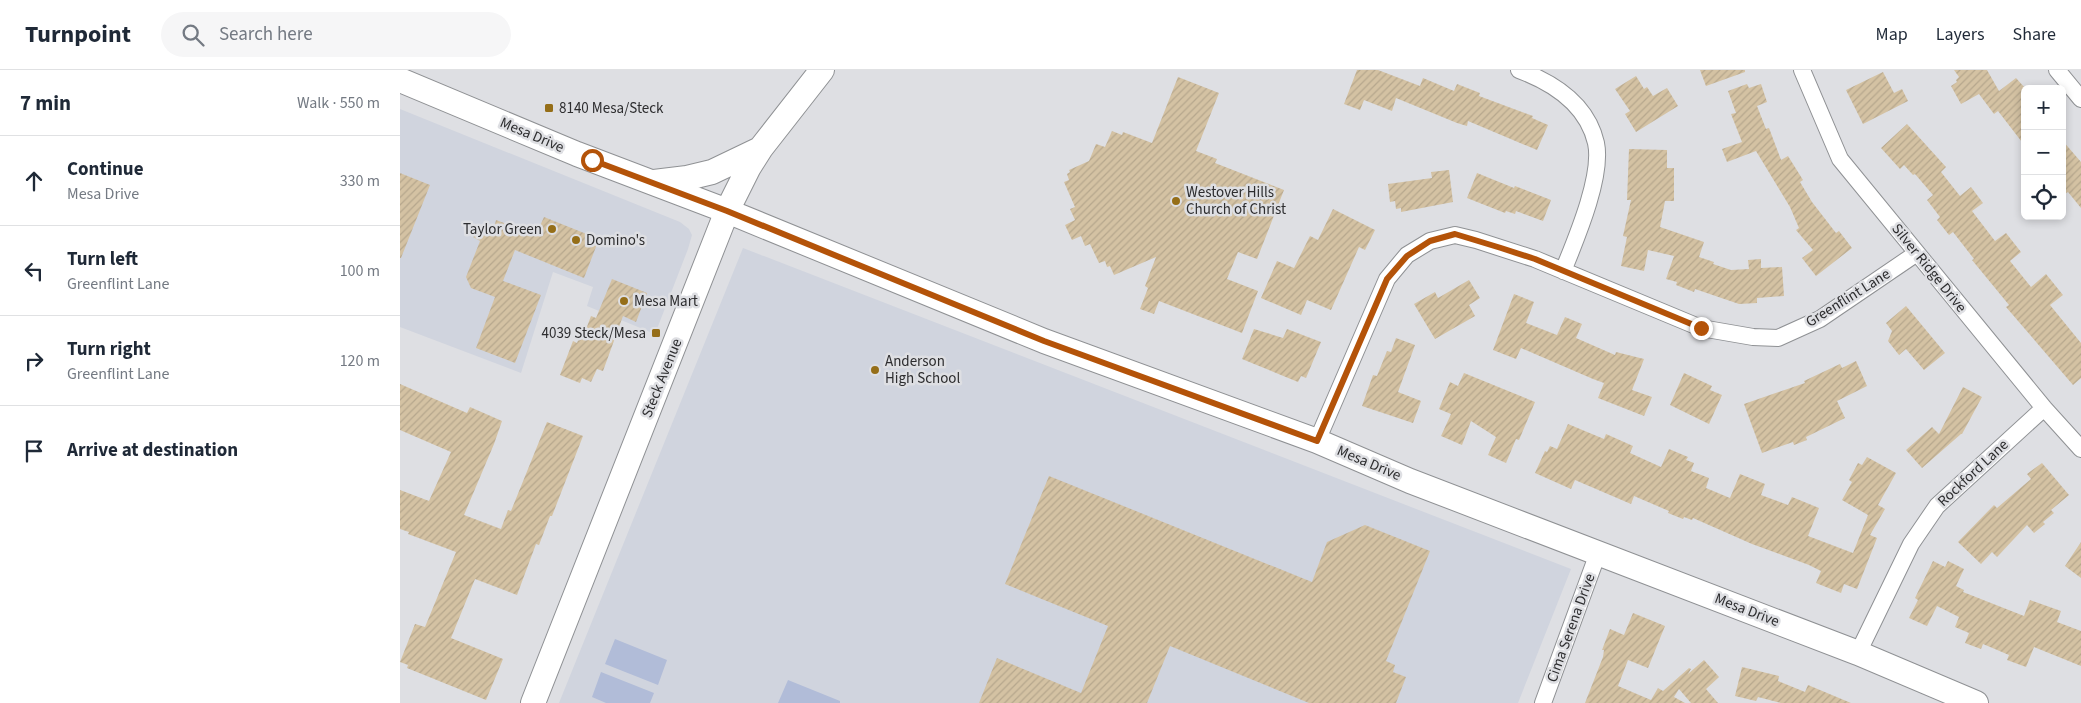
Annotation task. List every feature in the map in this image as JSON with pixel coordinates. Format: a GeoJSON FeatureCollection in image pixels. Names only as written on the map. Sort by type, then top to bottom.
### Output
{"type":"FeatureCollection","features":[{"type":"Feature","properties":{"kind":"street","name":"Steck Avenue"},"geometry":{"type":"LineString","coordinates":[[534,703],[727,211],[749,167],[761,148],[822,70]]}},
{"type":"Feature","properties":{"kind":"street"},"geometry":{"type":"LineString","coordinates":[[1519,70],[1543,79],[1568,96],[1590,125],[1596,144],[1597,163],[1581,228],[1563,271]]}},
{"type":"Feature","properties":{"kind":"street","name":"Silver Ridge Drive"},"geometry":{"type":"LineString","coordinates":[[1802,70],[1840,159],[2044,408],[2081,449]]}},
{"type":"Feature","properties":{"kind":"street"},"geometry":{"type":"LineString","coordinates":[[2057,70],[2081,99]]}},
{"type":"Feature","properties":{"kind":"street","name":"Mesa Drive"},"geometry":{"type":"LineString","coordinates":[[400,80],[1044,341],[1317,441],[1410,481],[1858,653],[1976,703]]}},
{"type":"Feature","properties":{"kind":"street"},"geometry":{"type":"LineString","coordinates":[[651,183],[712,172],[761,148]]}},
{"type":"Feature","properties":{"kind":"street","name":"Greenflint Lane"},"geometry":{"type":"LineString","coordinates":[[1317,441],[1387,279],[1407,256],[1430,241],[1455,234],[1501,248],[1563,271],[1701,328],[1753,337],[1778,338],[1820,319],[1917,253]]}},
{"type":"Feature","properties":{"kind":"street","name":"Rockford Lane"},"geometry":{"type":"LineString","coordinates":[[1858,653],[1911,544],[1937,506],[2044,408]]}},
{"type":"Feature","properties":{"kind":"street","name":"Cima Serena Drive"},"geometry":{"type":"LineString","coordinates":[[1543,703],[1598,553]]}},
{"type":"Feature","properties":{"kind":"shaded area"},"geometry":{"type":"Polygon","coordinates":[[[400,109],[680,222],[689,229],[692,235],[688,249],[655,334],[587,306],[593,287],[553,272],[521,373],[400,327],[400,109]]]}},
{"type":"Feature","properties":{"kind":"shaded area","name":"Anderson High School"},"geometry":{"type":"Polygon","coordinates":[[[743,248],[1571,569],[1518,703],[559,703],[743,248]]]}},
{"type":"Feature","properties":{"kind":"shaded area"},"geometry":{"type":"Polygon","coordinates":[[[615,639],[667,660],[658,685],[605,664],[615,639]]]}},
{"type":"Feature","properties":{"kind":"shaded area"},"geometry":{"type":"Polygon","coordinates":[[[601,672],[654,693],[650,703],[606,703],[592,697],[601,672]]]}},
{"type":"Feature","properties":{"kind":"shaded area"},"geometry":{"type":"Polygon","coordinates":[[[788,680],[840,701],[840,703],[778,703],[788,680]]]}},
{"type":"Feature","properties":{"kind":"building"},"geometry":{"type":"Polygon","coordinates":[[[1357,70],[1378,70],[1420,86],[1423,78],[1454,91],[1457,84],[1480,93],[1479,96],[1533,116],[1532,118],[1548,125],[1537,150],[1468,121],[1467,126],[1457,123],[1396,98],[1392,111],[1364,100],[1360,110],[1344,104],[1357,70]]]}},
{"type":"Feature","properties":{"kind":"building"},"geometry":{"type":"Polygon","coordinates":[[[1700,70],[1745,70],[1745,72],[1706,86],[1700,70]]]}},
{"type":"Feature","properties":{"kind":"building"},"geometry":{"type":"Polygon","coordinates":[[[1954,70],[1987,70],[1999,91],[2016,78],[2022,85],[2021,141],[1998,111],[1994,114],[1979,94],[1961,104],[1951,86],[1957,82],[1956,80],[1959,77],[1954,70]]]}},
{"type":"Feature","properties":{"kind":"building"},"geometry":{"type":"Polygon","coordinates":[[[1883,72],[1894,93],[1902,89],[1908,101],[1863,124],[1846,90],[1883,72]]]}},
{"type":"Feature","properties":{"kind":"building"},"geometry":{"type":"Polygon","coordinates":[[[1636,76],[1644,89],[1647,87],[1653,96],[1667,88],[1678,106],[1636,132],[1625,114],[1630,111],[1615,89],[1636,76]]]}},
{"type":"Feature","properties":{"kind":"building","name":"Westover Hills Church of Christ"},"geometry":{"type":"Polygon","coordinates":[[[1178,77],[1219,93],[1196,151],[1217,159],[1215,163],[1284,190],[1257,259],[1238,252],[1227,279],[1258,291],[1242,333],[1159,301],[1154,314],[1140,309],[1148,288],[1145,286],[1156,257],[1114,275],[1110,266],[1107,267],[1105,261],[1099,263],[1090,244],[1085,246],[1081,236],[1072,240],[1065,225],[1075,220],[1070,209],[1075,207],[1064,182],[1069,180],[1067,174],[1070,172],[1069,170],[1089,161],[1096,144],[1105,147],[1112,131],[1122,135],[1123,132],[1152,143],[1178,77]]]}},
{"type":"Feature","properties":{"kind":"building"},"geometry":{"type":"Polygon","coordinates":[[[1747,84],[1749,88],[1761,84],[1767,102],[1757,106],[1766,129],[1769,128],[1781,160],[1788,156],[1803,180],[1800,182],[1812,202],[1836,233],[1839,231],[1852,248],[1816,276],[1802,258],[1813,250],[1796,230],[1799,228],[1790,207],[1756,151],[1727,162],[1722,149],[1742,142],[1731,114],[1736,113],[1728,91],[1747,84]]]}},
{"type":"Feature","properties":{"kind":"building"},"geometry":{"type":"Polygon","coordinates":[[[1907,124],[1946,167],[1941,172],[1960,196],[1971,187],[1983,203],[1972,211],[1995,241],[2006,233],[2021,252],[2010,261],[2031,287],[2046,274],[2063,295],[2050,305],[2081,343],[2081,378],[2073,385],[2006,307],[2009,305],[1972,260],[1974,259],[1953,232],[1949,235],[1937,220],[1940,217],[1927,200],[1933,195],[1915,174],[1913,175],[1904,165],[1900,169],[1881,148],[1907,124]]]}},
{"type":"Feature","properties":{"kind":"building"},"geometry":{"type":"Polygon","coordinates":[[[2066,145],[2081,162],[2081,208],[2068,192],[2066,193],[2066,145]]]}},
{"type":"Feature","properties":{"kind":"building"},"geometry":{"type":"Polygon","coordinates":[[[1629,149],[1667,150],[1667,168],[1674,168],[1674,201],[1665,201],[1660,227],[1704,242],[1699,257],[1731,270],[1749,269],[1748,260],[1761,259],[1761,268],[1782,267],[1784,296],[1757,298],[1757,303],[1739,304],[1695,289],[1694,292],[1676,285],[1677,282],[1666,279],[1674,256],[1648,250],[1644,271],[1621,266],[1627,237],[1623,236],[1631,200],[1627,200],[1629,149]]]}},
{"type":"Feature","properties":{"kind":"building"},"geometry":{"type":"Polygon","coordinates":[[[1449,170],[1453,202],[1401,212],[1401,208],[1396,209],[1395,201],[1390,202],[1388,184],[1432,178],[1431,172],[1449,170]]]}},
{"type":"Feature","properties":{"kind":"building"},"geometry":{"type":"Polygon","coordinates":[[[400,173],[430,185],[401,258],[400,258],[400,173]]]}},
{"type":"Feature","properties":{"kind":"building"},"geometry":{"type":"Polygon","coordinates":[[[1477,173],[1551,200],[1543,221],[1516,211],[1515,214],[1506,211],[1505,213],[1467,198],[1477,173]]]}},
{"type":"Feature","properties":{"kind":"building"},"geometry":{"type":"Polygon","coordinates":[[[1333,209],[1375,230],[1365,250],[1359,247],[1331,310],[1307,300],[1301,315],[1261,298],[1277,261],[1294,268],[1310,236],[1318,240],[1333,209]]]}},
{"type":"Feature","properties":{"kind":"building"},"geometry":{"type":"Polygon","coordinates":[[[544,217],[599,239],[584,278],[515,250],[503,281],[541,295],[515,363],[476,348],[495,297],[471,288],[466,277],[480,241],[473,237],[495,224],[496,220],[536,235],[544,217]]]}},
{"type":"Feature","properties":{"kind":"building"},"geometry":{"type":"Polygon","coordinates":[[[612,279],[647,293],[636,322],[623,316],[603,371],[597,369],[591,382],[582,378],[580,383],[560,375],[573,341],[577,343],[582,330],[585,332],[591,316],[596,318],[612,279]]]}},
{"type":"Feature","properties":{"kind":"building"},"geometry":{"type":"Polygon","coordinates":[[[1469,280],[1480,298],[1469,305],[1475,316],[1435,339],[1414,304],[1435,292],[1438,298],[1469,280]]]}},
{"type":"Feature","properties":{"kind":"building"},"geometry":{"type":"Polygon","coordinates":[[[1514,294],[1534,302],[1526,323],[1557,335],[1565,317],[1582,324],[1576,338],[1615,355],[1616,352],[1644,359],[1632,390],[1652,397],[1644,416],[1598,398],[1604,383],[1521,348],[1516,359],[1493,350],[1514,294]]]}},
{"type":"Feature","properties":{"kind":"building"},"geometry":{"type":"Polygon","coordinates":[[[1906,306],[1945,353],[1924,370],[1906,349],[1899,355],[1888,341],[1892,331],[1886,323],[1906,306]]]}},
{"type":"Feature","properties":{"kind":"building"},"geometry":{"type":"Polygon","coordinates":[[[1254,329],[1283,338],[1287,329],[1321,342],[1306,378],[1301,376],[1298,382],[1242,359],[1254,329]]]}},
{"type":"Feature","properties":{"kind":"building"},"geometry":{"type":"Polygon","coordinates":[[[1396,338],[1415,345],[1398,392],[1421,401],[1413,423],[1362,406],[1373,375],[1377,376],[1387,351],[1391,352],[1396,338]]]}},
{"type":"Feature","properties":{"kind":"building"},"geometry":{"type":"Polygon","coordinates":[[[1856,361],[1867,386],[1837,401],[1845,418],[1806,437],[1807,440],[1794,445],[1793,442],[1762,453],[1744,404],[1805,383],[1804,381],[1840,364],[1842,368],[1856,361]]]}},
{"type":"Feature","properties":{"kind":"building"},"geometry":{"type":"Polygon","coordinates":[[[1464,373],[1535,402],[1519,440],[1516,439],[1506,463],[1488,455],[1496,437],[1471,421],[1462,445],[1441,436],[1451,414],[1439,409],[1450,382],[1458,386],[1464,373]]]}},
{"type":"Feature","properties":{"kind":"building"},"geometry":{"type":"Polygon","coordinates":[[[1684,373],[1712,386],[1710,390],[1722,395],[1709,424],[1670,405],[1684,373]]]}},
{"type":"Feature","properties":{"kind":"building"},"geometry":{"type":"Polygon","coordinates":[[[400,384],[467,413],[470,407],[502,421],[464,515],[501,529],[508,510],[511,511],[547,422],[583,436],[552,516],[550,516],[539,545],[536,544],[517,595],[475,579],[451,638],[503,659],[486,700],[407,668],[408,665],[400,662],[415,624],[425,627],[456,552],[408,534],[409,532],[400,529],[400,490],[429,501],[451,452],[400,430],[400,384]]]}},
{"type":"Feature","properties":{"kind":"building"},"geometry":{"type":"Polygon","coordinates":[[[1963,387],[1982,397],[1962,434],[1922,468],[1906,450],[1932,427],[1939,434],[1963,387]]]}},
{"type":"Feature","properties":{"kind":"building"},"geometry":{"type":"Polygon","coordinates":[[[1568,424],[1604,439],[1606,434],[1633,446],[1630,453],[1661,467],[1669,449],[1688,457],[1686,460],[1694,463],[1691,471],[1709,478],[1706,488],[1730,498],[1740,474],[1765,484],[1761,495],[1788,505],[1792,497],[1819,508],[1808,536],[1853,553],[1868,515],[1842,500],[1852,482],[1849,480],[1858,463],[1862,465],[1867,457],[1896,473],[1878,505],[1885,509],[1870,535],[1877,538],[1857,589],[1844,584],[1841,593],[1816,583],[1821,571],[1809,565],[1752,544],[1693,518],[1692,520],[1684,517],[1683,519],[1634,496],[1631,504],[1575,480],[1571,489],[1535,473],[1545,451],[1547,452],[1550,446],[1557,449],[1568,424]]]}},
{"type":"Feature","properties":{"kind":"building"},"geometry":{"type":"Polygon","coordinates":[[[2042,463],[2069,495],[2051,510],[2054,513],[2034,533],[2027,525],[1997,557],[1992,552],[1981,564],[1958,542],[1994,505],[1997,508],[2031,479],[2027,474],[2042,463]]]}},
{"type":"Feature","properties":{"kind":"building"},"geometry":{"type":"Polygon","coordinates":[[[1049,476],[1312,582],[1327,542],[1365,525],[1430,551],[1386,661],[1395,665],[1393,672],[1406,677],[1396,703],[1309,703],[1170,646],[1147,703],[979,703],[997,658],[1081,693],[1108,626],[1005,584],[1049,476]]]}},
{"type":"Feature","properties":{"kind":"building"},"geometry":{"type":"Polygon","coordinates":[[[2081,542],[2081,578],[2065,566],[2081,542]]]}},
{"type":"Feature","properties":{"kind":"building"},"geometry":{"type":"Polygon","coordinates":[[[1933,561],[1945,567],[1948,561],[1964,569],[1956,586],[1964,590],[1963,592],[2024,616],[2030,600],[2061,611],[2057,622],[2081,631],[2081,666],[2034,647],[2026,667],[2007,660],[2009,655],[1983,644],[1981,649],[1965,643],[1969,633],[1955,627],[1959,617],[1937,606],[1927,626],[1909,618],[1918,600],[1915,598],[1933,561]]]}},
{"type":"Feature","properties":{"kind":"building"},"geometry":{"type":"Polygon","coordinates":[[[1633,613],[1665,626],[1648,668],[1628,660],[1618,686],[1651,700],[1658,688],[1663,691],[1689,668],[1691,669],[1688,674],[1704,660],[1719,677],[1706,689],[1718,703],[1691,703],[1679,689],[1674,697],[1685,703],[1585,703],[1603,657],[1604,650],[1602,650],[1610,629],[1624,635],[1633,613]]]}},
{"type":"Feature","properties":{"kind":"building"},"geometry":{"type":"Polygon","coordinates":[[[1742,667],[1779,676],[1778,681],[1805,692],[1808,685],[1851,703],[1781,703],[1758,697],[1756,701],[1735,696],[1742,667]]]}},
{"type":"Feature","properties":{"kind":"place","name":"8140 Mesa/Steck"},"geometry":{"type":"Point","coordinates":[549,108]}},
{"type":"Feature","properties":{"kind":"place","name":"Westover Hills Church of Christ"},"geometry":{"type":"Point","coordinates":[1176,201]}},
{"type":"Feature","properties":{"kind":"place","name":"Taylor Green"},"geometry":{"type":"Point","coordinates":[552,229]}},
{"type":"Feature","properties":{"kind":"place","name":"Domino's"},"geometry":{"type":"Point","coordinates":[576,240]}},
{"type":"Feature","properties":{"kind":"place","name":"Mesa Mart"},"geometry":{"type":"Point","coordinates":[624,301]}},
{"type":"Feature","properties":{"kind":"place","name":"4039 Steck/Mesa"},"geometry":{"type":"Point","coordinates":[656,333]}},
{"type":"Feature","properties":{"kind":"place","name":"Anderson High School"},"geometry":{"type":"Point","coordinates":[875,370]}},
{"type":"Feature","properties":{"kind":"route"},"geometry":{"type":"LineString","coordinates":[[592,160],[727,211],[1044,341],[1317,441],[1387,279],[1407,256],[1430,241],[1455,234],[1501,248],[1535,259],[1701,328]]}}]}
